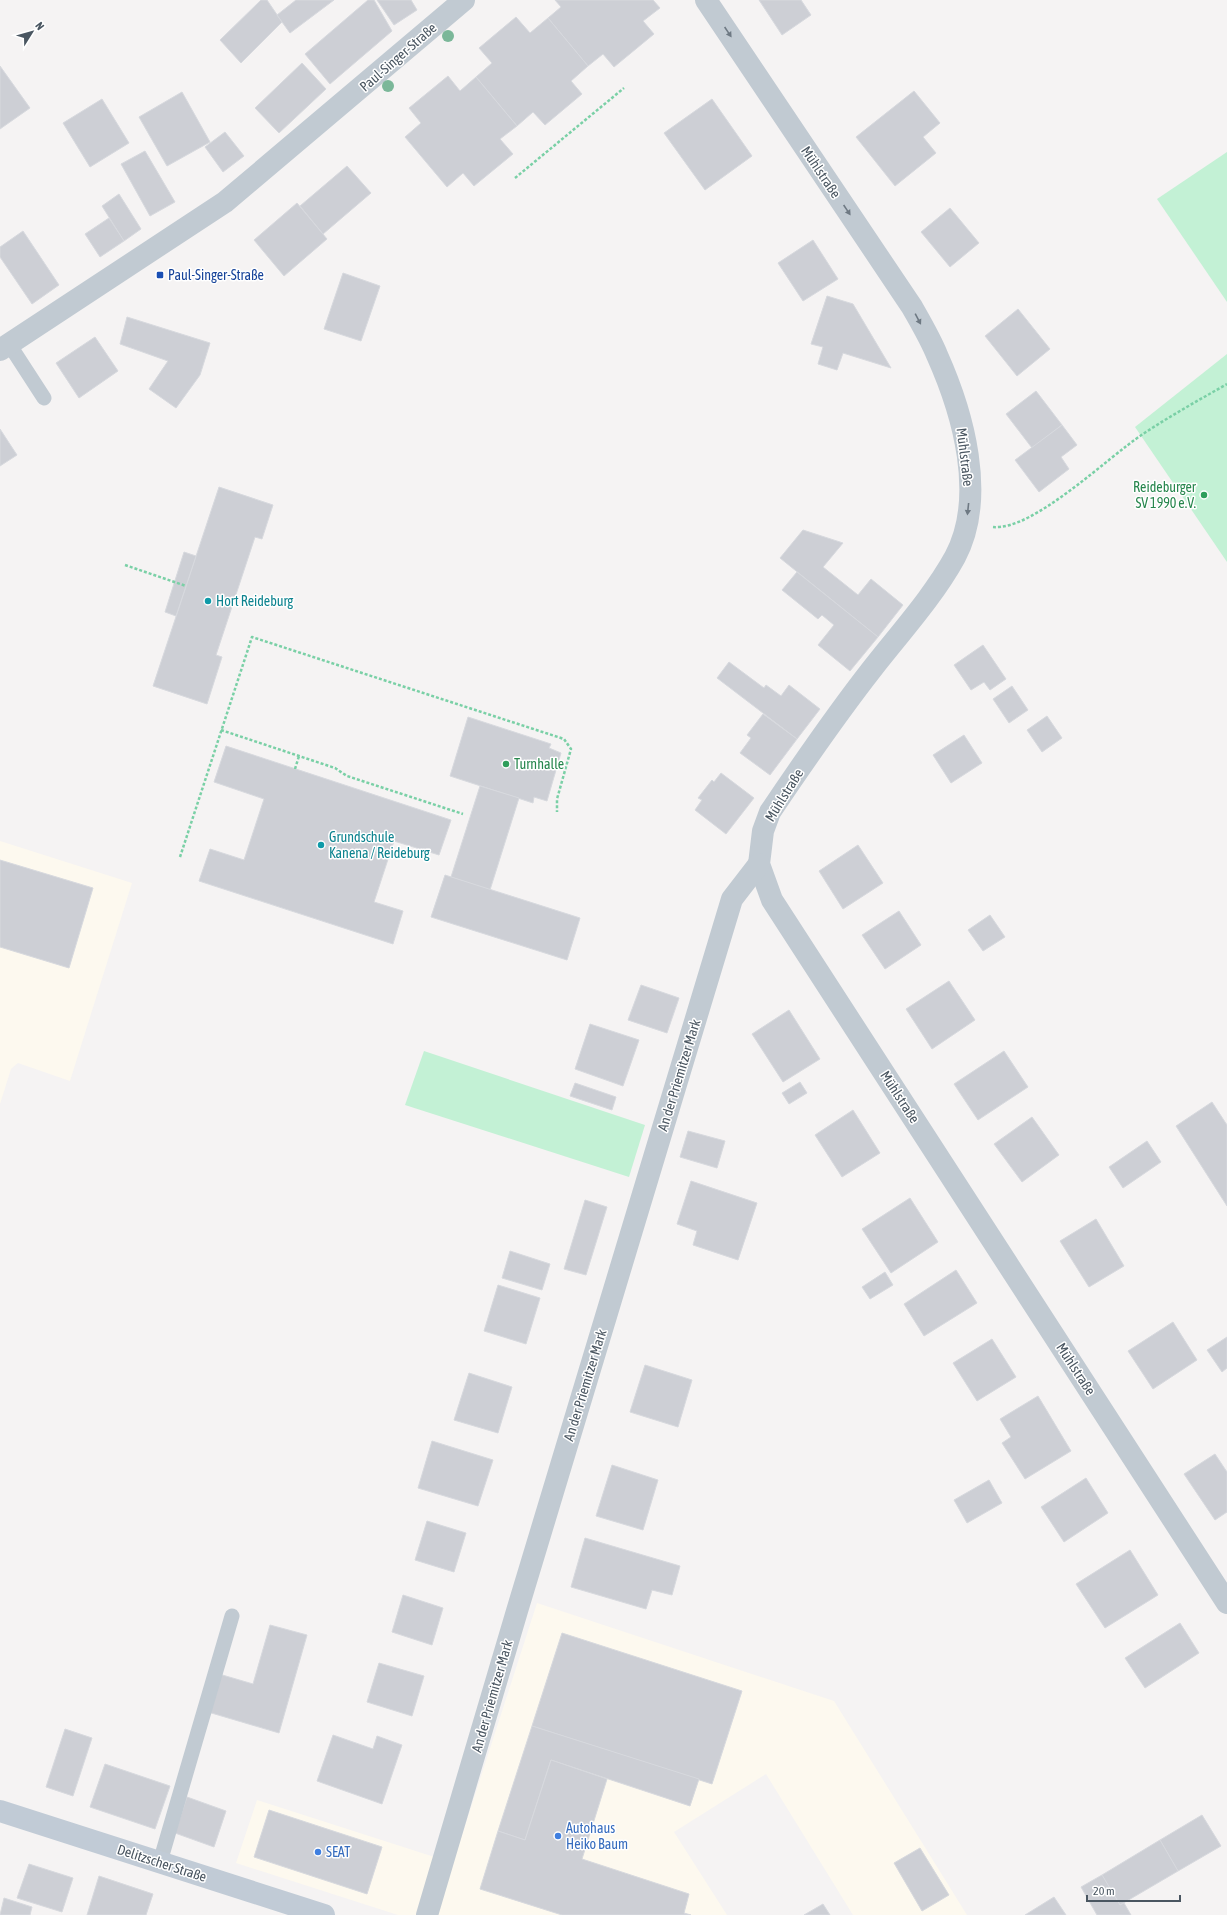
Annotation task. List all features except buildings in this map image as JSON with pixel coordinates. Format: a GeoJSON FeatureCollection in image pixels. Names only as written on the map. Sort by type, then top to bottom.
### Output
{"type":"FeatureCollection","features":[{"type":"Feature","properties":{"kind":"main road","name":"Delitzscher Straße"},"geometry":{"type":"LineString","coordinates":[[0,1811],[324,1915]]}},
{"type":"Feature","properties":{"kind":"street","name":"Paul-Singer-Straße"},"geometry":{"type":"LineString","coordinates":[[5,347],[225,202],[464,0]]}},
{"type":"Feature","properties":{"kind":"street","name":"Mühlstraße"},"geometry":{"type":"LineString","coordinates":[[706,0],[912,307],[937,355],[958,412],[966,443],[971,484],[966,525],[956,556],[937,586],[846,701],[770,812],[763,831],[759,864],[772,900],[1227,1603]]}},
{"type":"Feature","properties":{"kind":"street","name":"An der Priemitzer Mark"},"geometry":{"type":"LineString","coordinates":[[427,1915],[514,1619],[732,899],[759,864]]}},
{"type":"Feature","properties":{"kind":"lane"},"geometry":{"type":"LineString","coordinates":[[5,347],[44,398]]}},
{"type":"Feature","properties":{"kind":"lane"},"geometry":{"type":"LineString","coordinates":[[160,1862],[232,1616]]}},
{"type":"Feature","properties":{"kind":"path"},"geometry":{"type":"LineString","coordinates":[[515,178],[624,88]]}},
{"type":"Feature","properties":{"kind":"path"},"geometry":{"type":"LineString","coordinates":[[966,525],[1003,528],[1038,514],[1155,426],[1227,384]]}},
{"type":"Feature","properties":{"kind":"path"},"geometry":{"type":"LineString","coordinates":[[125,565],[186,586]]}},
{"type":"Feature","properties":{"kind":"path"},"geometry":{"type":"LineString","coordinates":[[180,857],[252,637],[564,739],[571,749],[557,799],[556,812]]}},
{"type":"Feature","properties":{"kind":"path"},"geometry":{"type":"LineString","coordinates":[[221,730],[335,768],[347,776],[463,814]]}},
{"type":"Feature","properties":{"kind":"path"},"geometry":{"type":"LineString","coordinates":[[295,769],[300,756]]}},
{"type":"Feature","properties":{"kind":"shaded area"},"geometry":{"type":"Polygon","coordinates":[[[0,841],[132,883],[70,1081],[18,1063],[11,1069],[0,1104],[0,841]]]}},
{"type":"Feature","properties":{"kind":"shaded area"},"geometry":{"type":"Polygon","coordinates":[[[537,1603],[834,1701],[967,1915],[853,1915],[766,1774],[674,1832],[727,1915],[398,1915],[236,1863],[257,1800],[453,1863],[537,1603]]]}},
{"type":"Feature","properties":{"kind":"green space"},"geometry":{"type":"Polygon","coordinates":[[[1227,152],[1227,302],[1157,199],[1227,152]]]}},
{"type":"Feature","properties":{"kind":"green space","name":"Reideburger SV 1990 e.V."},"geometry":{"type":"Polygon","coordinates":[[[1227,354],[1227,562],[1135,427],[1227,354]]]}},
{"type":"Feature","properties":{"kind":"green space"},"geometry":{"type":"Polygon","coordinates":[[[424,1051],[645,1125],[629,1177],[405,1105],[424,1051]]]}},
{"type":"Feature","properties":{"kind":"place","name":"Paul-Singer-Straße"},"geometry":{"type":"Point","coordinates":[160,275]}},
{"type":"Feature","properties":{"kind":"place","name":"Reideburger SV 1990 e.V."},"geometry":{"type":"Point","coordinates":[1204,495]}},
{"type":"Feature","properties":{"kind":"place","name":"Hort Reideburg"},"geometry":{"type":"Point","coordinates":[208,601]}},
{"type":"Feature","properties":{"kind":"place","name":"Turnhalle"},"geometry":{"type":"Point","coordinates":[506,764]}},
{"type":"Feature","properties":{"kind":"place","name":"Grundschule Kanena / Reideburg"},"geometry":{"type":"Point","coordinates":[321,845]}},
{"type":"Feature","properties":{"kind":"place","name":"Autohaus Heiko Baum"},"geometry":{"type":"Point","coordinates":[558,1836]}},
{"type":"Feature","properties":{"kind":"place","name":"SEAT"},"geometry":{"type":"Point","coordinates":[318,1852]}}]}
